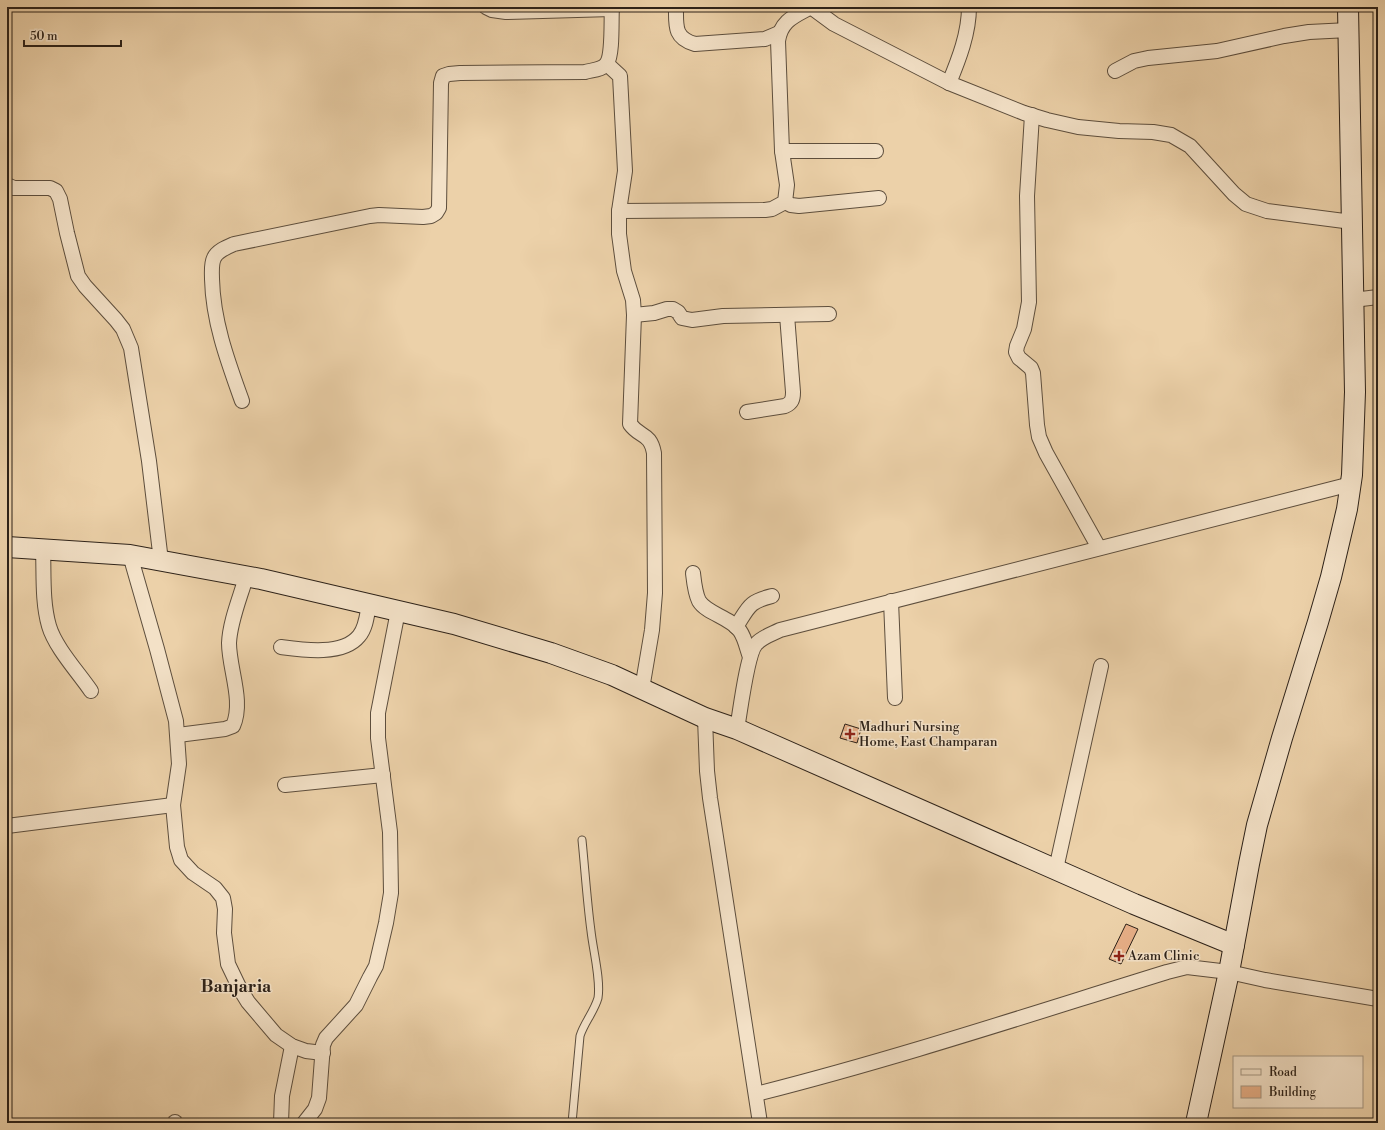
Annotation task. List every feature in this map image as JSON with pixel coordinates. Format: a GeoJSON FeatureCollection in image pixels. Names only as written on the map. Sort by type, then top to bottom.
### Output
{"type":"FeatureCollection","features":[{"type":"Feature","properties":{"kind":"street"},"geometry":{"type":"LineString","coordinates":[[242,402],[223,346],[212,290],[214,258],[222,250],[234,244],[370,216],[423,217],[431,216],[436,213],[439,208],[441,83],[443,76],[460,73],[585,72],[597,70],[607,64],[610,54],[612,8],[506,12],[492,10],[486,7]]}},
{"type":"Feature","properties":{"kind":"street"},"geometry":{"type":"LineString","coordinates":[[676,7],[677,30],[681,38],[687,42],[695,44],[753,41],[779,34]]}},
{"type":"Feature","properties":{"kind":"street"},"geometry":{"type":"LineString","coordinates":[[785,202],[787,185],[782,151],[778,48],[779,34],[789,19],[811,7],[834,24],[949,83],[1032,115],[1078,127],[1119,131],[1153,132],[1171,135],[1190,146],[1234,194],[1246,204],[1267,211],[1352,222]]}},
{"type":"Feature","properties":{"kind":"street"},"geometry":{"type":"LineString","coordinates":[[949,83],[959,58],[964,40],[969,7]]}},
{"type":"Feature","properties":{"kind":"street"},"geometry":{"type":"LineString","coordinates":[[1196,1123],[1229,972],[1257,825],[1329,584],[1347,509],[1351,484],[1354,446],[1355,392],[1348,7]]}},
{"type":"Feature","properties":{"kind":"street"},"geometry":{"type":"LineString","coordinates":[[1115,71],[1134,61],[1148,58],[1217,52],[1284,36],[1309,32],[1349,30]]}},
{"type":"Feature","properties":{"kind":"street"},"geometry":{"type":"LineString","coordinates":[[607,64],[620,76],[625,171],[619,211],[620,246],[624,271],[633,300],[634,315],[630,424],[634,429],[649,438],[654,453],[655,593],[652,630],[642,689]]}},
{"type":"Feature","properties":{"kind":"street"},"geometry":{"type":"LineString","coordinates":[[1032,115],[1027,196],[1029,302],[1024,329],[1016,352],[1019,358],[1031,368],[1033,373],[1037,425],[1042,442],[1099,548]]}},
{"type":"Feature","properties":{"kind":"street"},"geometry":{"type":"LineString","coordinates":[[782,151],[876,151]]}},
{"type":"Feature","properties":{"kind":"street"},"geometry":{"type":"LineString","coordinates":[[7,185],[14,188],[50,188],[56,191],[60,199],[78,276],[88,290],[116,320],[128,339],[131,348],[150,461],[161,562]]}},
{"type":"Feature","properties":{"kind":"street"},"geometry":{"type":"LineString","coordinates":[[785,202],[791,205],[799,206],[879,198]]}},
{"type":"Feature","properties":{"kind":"street"},"geometry":{"type":"LineString","coordinates":[[619,211],[766,210],[777,207],[785,202]]}},
{"type":"Feature","properties":{"kind":"street"},"geometry":{"type":"LineString","coordinates":[[1353,300],[1378,297]]}},
{"type":"Feature","properties":{"kind":"street"},"geometry":{"type":"LineString","coordinates":[[634,315],[654,313],[667,309],[673,309],[678,312],[682,318],[692,320],[722,316],[829,314]]}},
{"type":"Feature","properties":{"kind":"street"},"geometry":{"type":"LineString","coordinates":[[747,412],[786,406],[790,404],[792,400],[793,392],[787,315]]}},
{"type":"Feature","properties":{"kind":"street"},"geometry":{"type":"LineString","coordinates":[[738,729],[750,657],[755,645],[763,638],[780,630],[1351,484]]}},
{"type":"Feature","properties":{"kind":"street"},"geometry":{"type":"LineString","coordinates":[[7,547],[130,555],[246,577],[454,624],[551,653],[612,675],[705,718],[738,729],[1134,904],[1234,945]]}},
{"type":"Feature","properties":{"kind":"street"},"geometry":{"type":"LineString","coordinates":[[43,549],[45,608],[49,627],[56,642],[91,691]]}},
{"type":"Feature","properties":{"kind":"street"},"geometry":{"type":"LineString","coordinates":[[130,555],[176,721],[179,764],[173,805],[177,847],[181,860],[193,873],[215,888],[223,898],[225,909],[224,933],[228,964],[248,1002],[276,1035],[292,1046],[306,1051],[322,1053]]}},
{"type":"Feature","properties":{"kind":"street"},"geometry":{"type":"LineString","coordinates":[[693,573],[696,591],[700,601],[707,608],[728,620],[740,631],[745,640],[750,657]]}},
{"type":"Feature","properties":{"kind":"street"},"geometry":{"type":"LineString","coordinates":[[178,735],[225,730],[233,726],[237,711],[234,675],[229,643],[234,617],[246,577]]}},
{"type":"Feature","properties":{"kind":"street"},"geometry":{"type":"LineString","coordinates":[[736,627],[749,607],[755,601],[772,596]]}},
{"type":"Feature","properties":{"kind":"street"},"geometry":{"type":"LineString","coordinates":[[891,601],[895,698]]}},
{"type":"Feature","properties":{"kind":"street"},"geometry":{"type":"LineString","coordinates":[[281,647],[321,650],[344,646],[353,642],[363,629],[369,604]]}},
{"type":"Feature","properties":{"kind":"street"},"geometry":{"type":"LineString","coordinates":[[304,1123],[316,1108],[319,1098],[323,1045],[326,1038],[356,1005],[376,966],[386,923],[391,893],[390,832],[378,738],[378,713],[398,611]]}},
{"type":"Feature","properties":{"kind":"street"},"geometry":{"type":"LineString","coordinates":[[1056,870],[1101,666]]}},
{"type":"Feature","properties":{"kind":"street"},"geometry":{"type":"LineString","coordinates":[[705,718],[707,771],[710,798],[760,1123]]}},
{"type":"Feature","properties":{"kind":"street"},"geometry":{"type":"LineString","coordinates":[[286,785],[383,775]]}},
{"type":"Feature","properties":{"kind":"street"},"geometry":{"type":"LineString","coordinates":[[7,826],[173,805]]}},
{"type":"Feature","properties":{"kind":"street"},"geometry":{"type":"LineString","coordinates":[[756,1094],[809,1081],[908,1053],[1187,967],[1229,972],[1265,980],[1378,999]]}},
{"type":"Feature","properties":{"kind":"street"},"geometry":{"type":"LineString","coordinates":[[281,1123],[282,1096],[292,1046]]}},
{"type":"Feature","properties":{"kind":"lane"},"geometry":{"type":"LineString","coordinates":[[572,1123],[580,1036],[582,1028],[594,1009],[599,988],[591,930],[582,840]]}},
{"type":"Feature","properties":{"kind":"building"},"geometry":{"type":"Polygon","coordinates":[[[845,724],[861,729],[857,743],[840,738],[845,724]]]}},
{"type":"Feature","properties":{"kind":"building"},"geometry":{"type":"Polygon","coordinates":[[[1126,924],[1138,929],[1121,964],[1109,959],[1126,924]]]}},
{"type":"Feature","properties":{"kind":"place","name":"Madhuri Nursing Home, East Champaran"},"geometry":{"type":"Point","coordinates":[850,734]}},
{"type":"Feature","properties":{"kind":"place","name":"Azam Clinic"},"geometry":{"type":"Point","coordinates":[1119,956]}},
{"type":"Feature","properties":{"kind":"district","name":"Banjaria"},"geometry":{"type":"Point","coordinates":[236,987]}}]}
